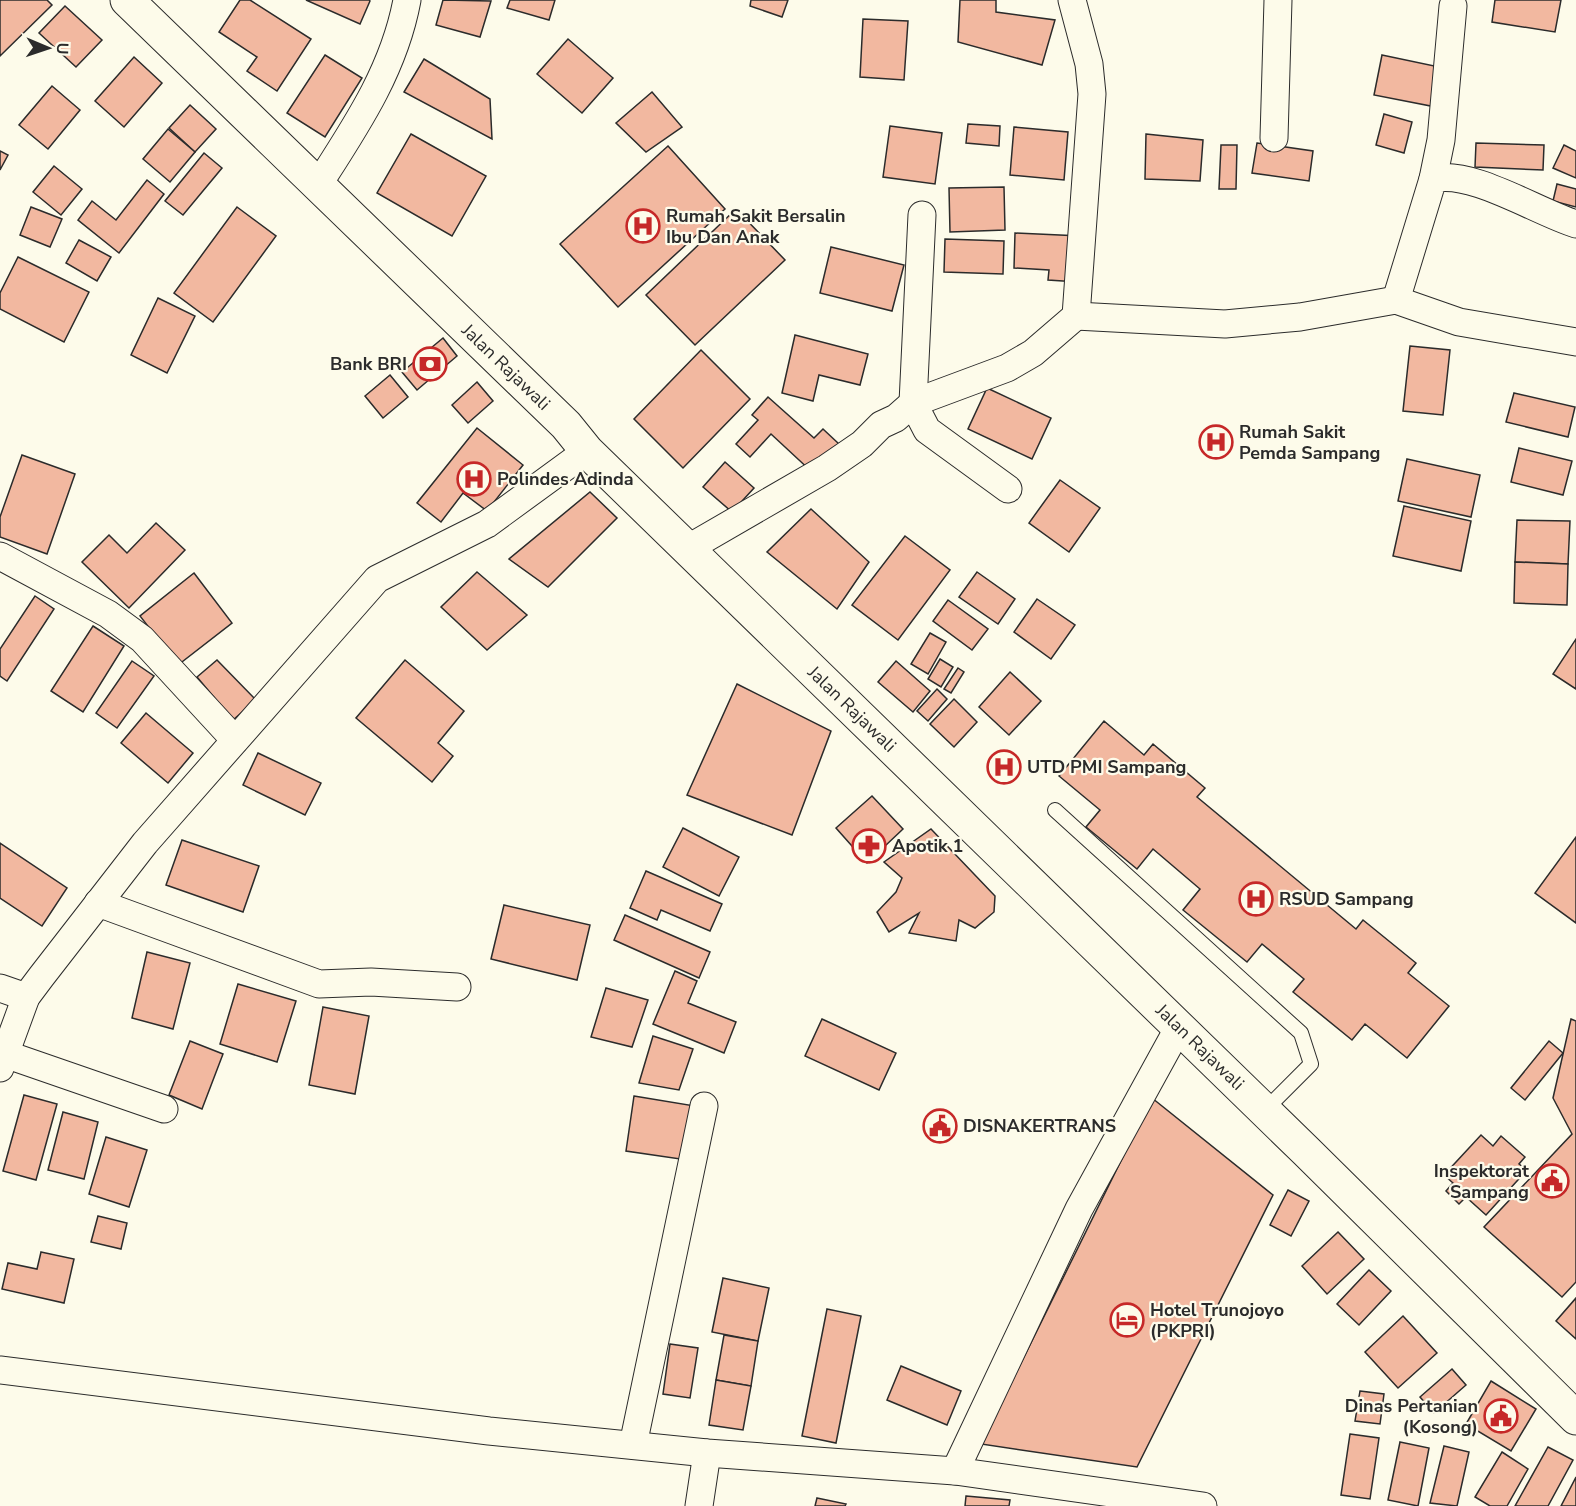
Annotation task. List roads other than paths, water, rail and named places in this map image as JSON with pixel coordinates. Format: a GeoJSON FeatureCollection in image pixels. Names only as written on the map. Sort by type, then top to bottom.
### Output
{"type":"FeatureCollection","features":[{"type":"Feature","properties":{"kind":"street"},"geometry":{"type":"LineString","coordinates":[[318,185],[363,115],[392,59],[407,0]]}},
{"type":"Feature","properties":{"kind":"street"},"geometry":{"type":"LineString","coordinates":[[1072,0],[1089,64],[1092,94],[1076,316]]}},
{"type":"Feature","properties":{"kind":"street"},"geometry":{"type":"LineString","coordinates":[[1274,138],[1278,0]]}},
{"type":"Feature","properties":{"kind":"street","name":"Jalan Rajawali"},"geometry":{"type":"LineString","coordinates":[[129,1],[566,425],[587,451],[1265,1110],[1576,1418]]}},
{"type":"Feature","properties":{"kind":"street"},"geometry":{"type":"LineString","coordinates":[[1396,300],[1433,179],[1441,140],[1453,6]]}},
{"type":"Feature","properties":{"kind":"street"},"geometry":{"type":"LineString","coordinates":[[1433,179],[1446,176],[1492,190],[1552,217],[1576,224]]}},
{"type":"Feature","properties":{"kind":"street"},"geometry":{"type":"LineString","coordinates":[[922,215],[913,403],[927,430],[1008,489]]}},
{"type":"Feature","properties":{"kind":"street"},"geometry":{"type":"LineString","coordinates":[[687,549],[827,468],[862,444],[881,425],[896,418],[913,403],[1008,368],[1033,353],[1076,316],[1225,324],[1300,317],[1396,300],[1460,321],[1576,342]]}},
{"type":"Feature","properties":{"kind":"street"},"geometry":{"type":"LineString","coordinates":[[164,1109],[3,1061],[26,996],[145,843],[377,579],[487,524],[587,451]]}},
{"type":"Feature","properties":{"kind":"street"},"geometry":{"type":"LineString","coordinates":[[0,556],[108,614],[142,639],[235,740]]}},
{"type":"Feature","properties":{"kind":"street"},"geometry":{"type":"LineString","coordinates":[[98,903],[319,984],[379,982],[457,987]]}},
{"type":"Feature","properties":{"kind":"street"},"geometry":{"type":"LineString","coordinates":[[0,988],[26,996]]}},
{"type":"Feature","properties":{"kind":"street"},"geometry":{"type":"LineString","coordinates":[[955,1471],[1079,1209],[1179,1027]]}},
{"type":"Feature","properties":{"kind":"street"},"geometry":{"type":"LineString","coordinates":[[633,1445],[704,1106]]}},
{"type":"Feature","properties":{"kind":"street"},"geometry":{"type":"LineString","coordinates":[[0,1370],[489,1431],[707,1453],[955,1471],[1203,1506]]}},
{"type":"Feature","properties":{"kind":"street"},"geometry":{"type":"LineString","coordinates":[[699,1506],[707,1453]]}},
{"type":"Feature","properties":{"kind":"lane"},"geometry":{"type":"LineString","coordinates":[[1055,810],[1301,1034],[1311,1064],[1265,1110]]}},
{"type":"Feature","properties":{"kind":"place","name":"Rumah Sakit Bersalin Ibu Dan Anak"},"geometry":{"type":"Point","coordinates":[643,226]}},
{"type":"Feature","properties":{"kind":"place","name":"Bank BRI"},"geometry":{"type":"Point","coordinates":[430,364]}},
{"type":"Feature","properties":{"kind":"place","name":"Rumah Sakit Pemda Sampang"},"geometry":{"type":"Point","coordinates":[1216,442]}},
{"type":"Feature","properties":{"kind":"place","name":"Polindes Adinda"},"geometry":{"type":"Point","coordinates":[474,479]}},
{"type":"Feature","properties":{"kind":"place","name":"UTD PMI Sampang"},"geometry":{"type":"Point","coordinates":[1004,767]}},
{"type":"Feature","properties":{"kind":"place","name":"Apotik 1"},"geometry":{"type":"Point","coordinates":[869,846]}},
{"type":"Feature","properties":{"kind":"place","name":"RSUD Sampang"},"geometry":{"type":"Point","coordinates":[1256,899]}},
{"type":"Feature","properties":{"kind":"place","name":"DISNAKERTRANS"},"geometry":{"type":"Point","coordinates":[940,1126]}},
{"type":"Feature","properties":{"kind":"place","name":"Inspektorat Sampang"},"geometry":{"type":"Point","coordinates":[1552,1181]}},
{"type":"Feature","properties":{"kind":"place","name":"Hotel Trunojoyo (PKPRI)"},"geometry":{"type":"Point","coordinates":[1127,1320]}},
{"type":"Feature","properties":{"kind":"place","name":"Dinas Pertanian (Kosong)"},"geometry":{"type":"Point","coordinates":[1501,1416]}}]}
